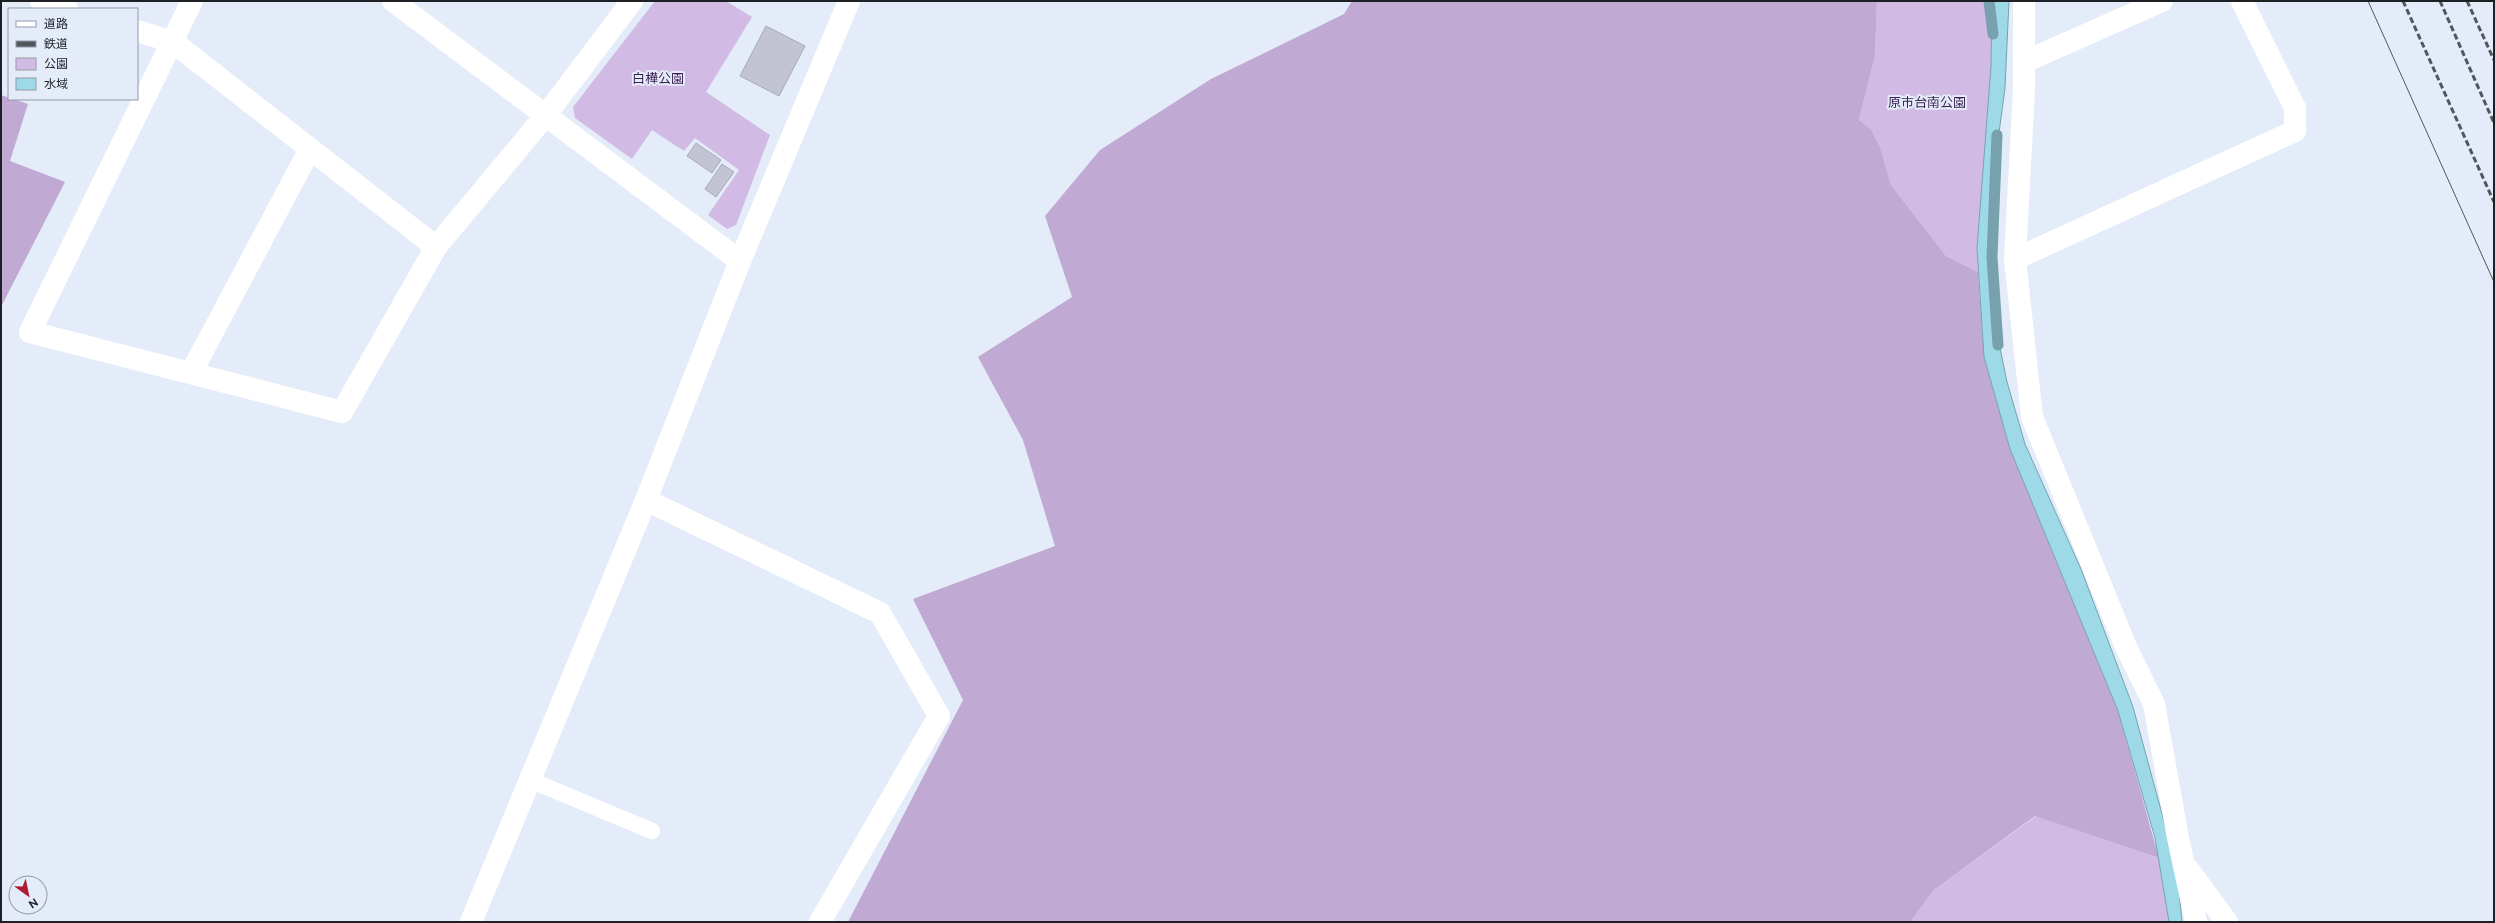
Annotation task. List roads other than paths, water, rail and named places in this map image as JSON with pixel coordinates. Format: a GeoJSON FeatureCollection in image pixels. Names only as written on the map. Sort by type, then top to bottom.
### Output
{"type":"FeatureCollection","features":[{"type":"Feature","properties":{"kind":"street"},"geometry":{"type":"LineString","coordinates":[[41,1],[64,8]]}},
{"type":"Feature","properties":{"kind":"street"},"geometry":{"type":"LineString","coordinates":[[192,1],[30,332],[342,412],[436,247],[546,115],[632,1]]}},
{"type":"Feature","properties":{"kind":"street"},"geometry":{"type":"LineString","coordinates":[[393,1],[740,261]]}},
{"type":"Feature","properties":{"kind":"street"},"geometry":{"type":"LineString","coordinates":[[471,922],[646,500],[740,261],[849,1]]}},
{"type":"Feature","properties":{"kind":"street"},"geometry":{"type":"LineString","coordinates":[[2024,1],[2024,62],[2015,260],[2032,417],[2126,647],[2154,704],[2183,863],[2196,922]]}},
{"type":"Feature","properties":{"kind":"street"},"geometry":{"type":"LineString","coordinates":[[2024,62],[2162,1]]}},
{"type":"Feature","properties":{"kind":"street"},"geometry":{"type":"LineString","coordinates":[[2015,260],[2295,132],[2295,108],[2242,1]]}},
{"type":"Feature","properties":{"kind":"street"},"geometry":{"type":"LineString","coordinates":[[138,31],[173,42],[436,247]]}},
{"type":"Feature","properties":{"kind":"street"},"geometry":{"type":"LineString","coordinates":[[191,373],[310,149]]}},
{"type":"Feature","properties":{"kind":"street"},"geometry":{"type":"LineString","coordinates":[[646,500],[880,613],[939,716],[820,922]]}},
{"type":"Feature","properties":{"kind":"street"},"geometry":{"type":"LineString","coordinates":[[2183,863],[2227,922]]}},
{"type":"Feature","properties":{"kind":"lane"},"geometry":{"type":"LineString","coordinates":[[530,780],[652,830]]}},
{"type":"Feature","properties":{"kind":"water"},"geometry":{"type":"Polygon","coordinates":[[[1992,1],[2009,1],[2005,88],[1994,170],[1990,247],[1993,314],[2007,382],[2025,444],[2081,569],[2133,707],[2177,869],[2182,922],[2169,922],[2155,838],[2118,711],[2010,449],[1984,357],[1977,248],[1991,66],[1992,1]]]}},
{"type":"Feature","properties":{"kind":"waterway"},"geometry":{"type":"LineString","coordinates":[[1989,1],[1993,34]]}},
{"type":"Feature","properties":{"kind":"waterway"},"geometry":{"type":"LineString","coordinates":[[1997,135],[1992,257],[1998,345]]}},
{"type":"Feature","properties":{"kind":"tram line"},"geometry":{"type":"LineString","coordinates":[[2368,1],[2494,282]]}},
{"type":"Feature","properties":{"kind":"railway"},"geometry":{"type":"LineString","coordinates":[[2403,1],[2494,202]]}},
{"type":"Feature","properties":{"kind":"railway"},"geometry":{"type":"LineString","coordinates":[[2440,1],[2494,123]]}},
{"type":"Feature","properties":{"kind":"railway"},"geometry":{"type":"LineString","coordinates":[[2467,1],[2494,60]]}},
{"type":"Feature","properties":{"kind":"park label","name":"白樺公園"},"geometry":{"type":"Point","coordinates":[658,78]}},
{"type":"Feature","properties":{"kind":"park label","name":"原市台南公園"},"geometry":{"type":"Point","coordinates":[1927,102]}}]}
